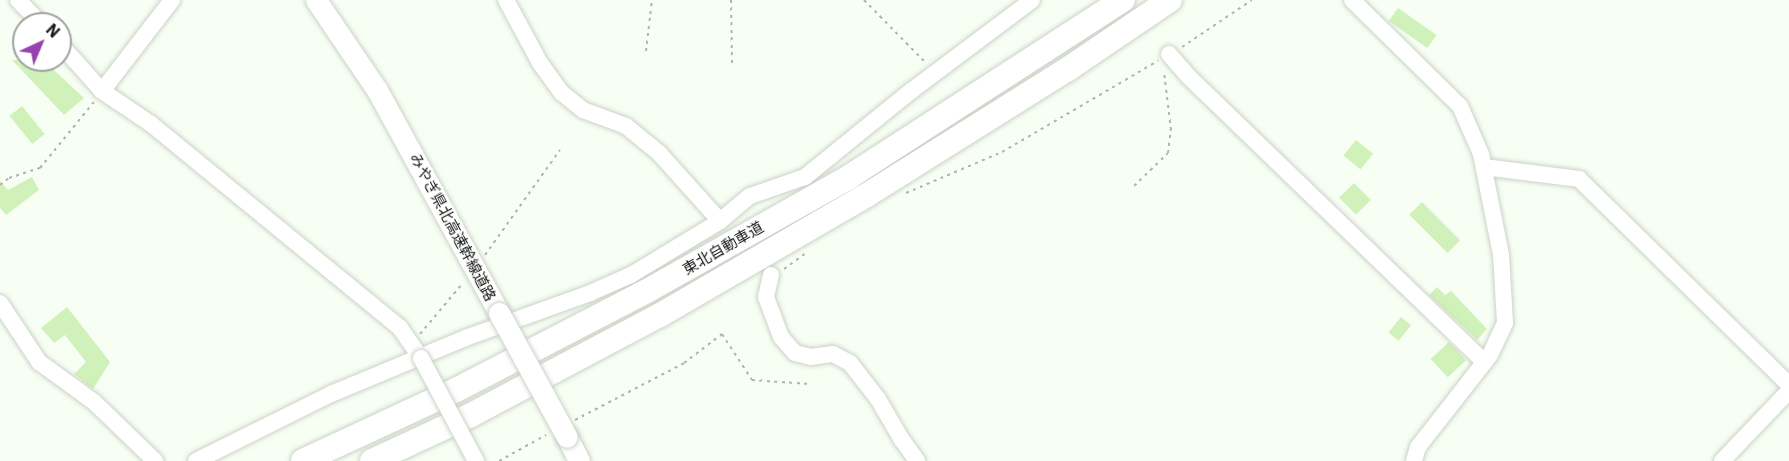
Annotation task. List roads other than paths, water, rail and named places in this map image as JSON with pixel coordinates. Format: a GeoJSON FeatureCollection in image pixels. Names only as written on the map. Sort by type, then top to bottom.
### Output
{"type":"FeatureCollection","features":[{"type":"Feature","properties":{"kind":"highway","name":"東北自動車道"},"geometry":{"type":"LineString","coordinates":[[303,461],[458,389],[647,291],[849,177],[1124,0]]}},
{"type":"Feature","properties":{"kind":"highway","name":"東北自動車道"},"geometry":{"type":"LineString","coordinates":[[372,461],[489,406],[660,315],[867,195],[1068,69],[1170,0]]}},
{"type":"Feature","properties":{"kind":"main road","name":"みやぎ県北高速幹線道路"},"geometry":{"type":"LineString","coordinates":[[316,0],[377,90],[579,461]]}},
{"type":"Feature","properties":{"kind":"street"},"geometry":{"type":"LineString","coordinates":[[18,0],[30,12]]}},
{"type":"Feature","properties":{"kind":"street"},"geometry":{"type":"LineString","coordinates":[[102,91],[172,0]]}},
{"type":"Feature","properties":{"kind":"street"},"geometry":{"type":"LineString","coordinates":[[506,0],[540,63],[562,93],[583,110],[626,126],[659,153],[720,221]]}},
{"type":"Feature","properties":{"kind":"street"},"geometry":{"type":"LineString","coordinates":[[196,461],[331,394],[631,275],[720,221],[737,217],[750,196],[805,177],[936,72],[1032,0]]}},
{"type":"Feature","properties":{"kind":"street"},"geometry":{"type":"LineString","coordinates":[[1352,0],[1460,106],[1481,154],[1501,255],[1505,323],[1484,362],[1418,447],[1414,461]]}},
{"type":"Feature","properties":{"kind":"street"},"geometry":{"type":"LineString","coordinates":[[1169,54],[1189,77],[1484,362]]}},
{"type":"Feature","properties":{"kind":"street"},"geometry":{"type":"LineString","coordinates":[[72,57],[102,91],[151,124],[400,328],[421,358],[476,461]]}},
{"type":"Feature","properties":{"kind":"street"},"geometry":{"type":"LineString","coordinates":[[1484,167],[1579,179],[1789,385]]}},
{"type":"Feature","properties":{"kind":"street"},"geometry":{"type":"LineString","coordinates":[[771,275],[766,297],[781,337],[795,353],[812,357],[833,354],[850,363],[878,399],[902,441],[917,461]]}},
{"type":"Feature","properties":{"kind":"street"},"geometry":{"type":"LineString","coordinates":[[0,303],[39,362],[94,402],[154,461]]}},
{"type":"Feature","properties":{"kind":"street"},"geometry":{"type":"LineString","coordinates":[[1722,461],[1789,391]]}}]}
